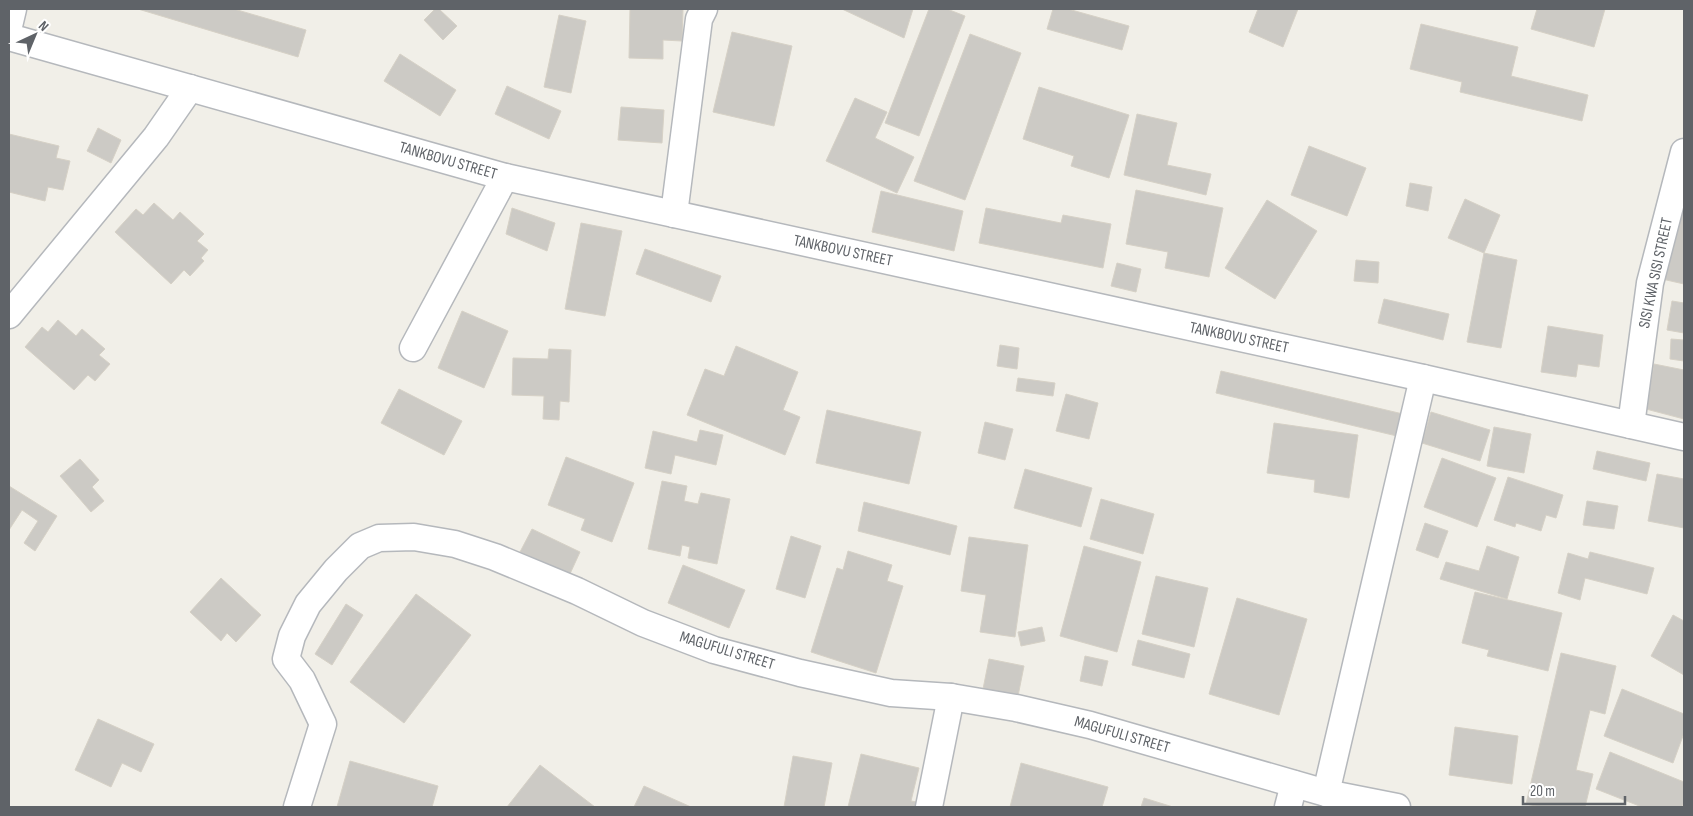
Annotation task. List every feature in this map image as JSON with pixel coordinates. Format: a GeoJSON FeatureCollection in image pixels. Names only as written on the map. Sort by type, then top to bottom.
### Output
{"type":"FeatureCollection","features":[{"type":"Feature","properties":{"kind":"street"},"geometry":{"type":"LineString","coordinates":[[9,26],[13,9]]}},
{"type":"Feature","properties":{"kind":"street"},"geometry":{"type":"LineString","coordinates":[[674,214],[699,19],[704,9]]}},
{"type":"Feature","properties":{"kind":"street","name":"TANKBOVU STREET"},"geometry":{"type":"LineString","coordinates":[[9,38],[504,177],[1684,437]]}},
{"type":"Feature","properties":{"kind":"street"},"geometry":{"type":"LineString","coordinates":[[9,315],[156,137],[190,88]]}},
{"type":"Feature","properties":{"kind":"street","name":"SISI KWA SISI STREET"},"geometry":{"type":"LineString","coordinates":[[1631,424],[1650,283],[1684,152]]}},
{"type":"Feature","properties":{"kind":"street"},"geometry":{"type":"LineString","coordinates":[[413,348],[504,177]]}},
{"type":"Feature","properties":{"kind":"street"},"geometry":{"type":"LineString","coordinates":[[1326,793],[1423,378]]}},
{"type":"Feature","properties":{"kind":"street","name":"MAGUFULI STREET"},"geometry":{"type":"LineString","coordinates":[[297,807],[323,724],[302,680],[286,658],[292,636],[308,604],[336,570],[360,546],[379,538],[414,537],[455,544],[495,557],[577,591],[643,623],[714,650],[800,673],[891,693],[951,697],[1016,708],[1090,725],[1291,796],[1326,793],[1397,807]]}},
{"type":"Feature","properties":{"kind":"street"},"geometry":{"type":"LineString","coordinates":[[929,807],[951,697]]}},
{"type":"Feature","properties":{"kind":"building"},"geometry":{"type":"Polygon","coordinates":[[[138,9],[234,9],[306,30],[298,57],[138,9]]]}},
{"type":"Feature","properties":{"kind":"building"},"geometry":{"type":"Polygon","coordinates":[[[435,9],[439,9],[457,26],[443,40],[424,20],[435,9]]]}},
{"type":"Feature","properties":{"kind":"building"},"geometry":{"type":"Polygon","coordinates":[[[630,9],[683,9],[682,41],[663,40],[663,59],[629,58],[630,9]]]}},
{"type":"Feature","properties":{"kind":"building"},"geometry":{"type":"Polygon","coordinates":[[[842,9],[913,9],[904,38],[842,9]]]}},
{"type":"Feature","properties":{"kind":"building"},"geometry":{"type":"Polygon","coordinates":[[[929,9],[947,9],[965,16],[919,136],[885,123],[929,9]]]}},
{"type":"Feature","properties":{"kind":"building"},"geometry":{"type":"Polygon","coordinates":[[[1053,9],[1068,9],[1129,26],[1122,50],[1047,29],[1053,9]]]}},
{"type":"Feature","properties":{"kind":"building"},"geometry":{"type":"Polygon","coordinates":[[[1258,9],[1298,9],[1283,47],[1249,32],[1258,9]]]}},
{"type":"Feature","properties":{"kind":"building"},"geometry":{"type":"Polygon","coordinates":[[[1537,9],[1605,9],[1594,47],[1531,29],[1537,9]]]}},
{"type":"Feature","properties":{"kind":"building"},"geometry":{"type":"Polygon","coordinates":[[[559,15],[586,21],[571,93],[544,87],[559,15]]]}},
{"type":"Feature","properties":{"kind":"building"},"geometry":{"type":"Polygon","coordinates":[[[1421,24],[1518,47],[1511,76],[1588,95],[1582,121],[1460,92],[1462,82],[1410,69],[1421,24]]]}},
{"type":"Feature","properties":{"kind":"building"},"geometry":{"type":"Polygon","coordinates":[[[732,32],[792,46],[774,126],[713,112],[732,32]]]}},
{"type":"Feature","properties":{"kind":"building"},"geometry":{"type":"Polygon","coordinates":[[[970,34],[1021,53],[965,200],[914,181],[970,34]]]}},
{"type":"Feature","properties":{"kind":"building"},"geometry":{"type":"Polygon","coordinates":[[[400,54],[456,90],[440,116],[384,81],[400,54]]]}},
{"type":"Feature","properties":{"kind":"building"},"geometry":{"type":"Polygon","coordinates":[[[507,86],[561,111],[549,139],[495,114],[507,86]]]}},
{"type":"Feature","properties":{"kind":"building"},"geometry":{"type":"Polygon","coordinates":[[[1039,87],[1129,115],[1109,178],[1071,166],[1074,156],[1023,139],[1039,87]]]}},
{"type":"Feature","properties":{"kind":"building"},"geometry":{"type":"Polygon","coordinates":[[[855,98],[887,112],[875,138],[914,157],[897,193],[826,161],[855,98]]]}},
{"type":"Feature","properties":{"kind":"building"},"geometry":{"type":"Polygon","coordinates":[[[621,107],[664,110],[662,143],[618,140],[621,107]]]}},
{"type":"Feature","properties":{"kind":"building"},"geometry":{"type":"Polygon","coordinates":[[[1137,114],[1177,123],[1167,165],[1211,174],[1206,195],[1124,175],[1137,114]]]}},
{"type":"Feature","properties":{"kind":"building"},"geometry":{"type":"Polygon","coordinates":[[[98,128],[121,140],[111,163],[87,151],[98,128]]]}},
{"type":"Feature","properties":{"kind":"building"},"geometry":{"type":"Polygon","coordinates":[[[9,134],[59,146],[56,158],[70,161],[63,190],[48,187],[45,201],[9,192],[9,134]]]}},
{"type":"Feature","properties":{"kind":"building"},"geometry":{"type":"Polygon","coordinates":[[[1309,146],[1366,168],[1347,216],[1291,195],[1309,146]]]}},
{"type":"Feature","properties":{"kind":"building"},"geometry":{"type":"Polygon","coordinates":[[[1684,171],[1684,284],[1662,279],[1684,171]]]}},
{"type":"Feature","properties":{"kind":"building"},"geometry":{"type":"Polygon","coordinates":[[[1410,183],[1432,187],[1428,211],[1406,206],[1410,183]]]}},
{"type":"Feature","properties":{"kind":"building"},"geometry":{"type":"Polygon","coordinates":[[[1136,190],[1223,208],[1209,277],[1165,268],[1168,252],[1126,244],[1136,190]]]}},
{"type":"Feature","properties":{"kind":"building"},"geometry":{"type":"Polygon","coordinates":[[[881,191],[963,211],[954,251],[872,232],[881,191]]]}},
{"type":"Feature","properties":{"kind":"building"},"geometry":{"type":"Polygon","coordinates":[[[1465,199],[1500,215],[1484,253],[1448,238],[1465,199]]]}},
{"type":"Feature","properties":{"kind":"building"},"geometry":{"type":"Polygon","coordinates":[[[1267,200],[1317,231],[1275,299],[1225,268],[1267,200]]]}},
{"type":"Feature","properties":{"kind":"building"},"geometry":{"type":"Polygon","coordinates":[[[154,203],[173,220],[180,212],[204,234],[197,241],[208,250],[201,258],[204,261],[190,276],[184,270],[171,284],[115,232],[136,209],[143,215],[154,203]]]}},
{"type":"Feature","properties":{"kind":"building"},"geometry":{"type":"Polygon","coordinates":[[[512,208],[555,223],[547,251],[506,234],[512,208]]]}},
{"type":"Feature","properties":{"kind":"building"},"geometry":{"type":"Polygon","coordinates":[[[986,208],[1061,223],[1063,215],[1111,224],[1103,268],[979,243],[986,208]]]}},
{"type":"Feature","properties":{"kind":"building"},"geometry":{"type":"Polygon","coordinates":[[[581,223],[622,231],[605,316],[565,309],[581,223]]]}},
{"type":"Feature","properties":{"kind":"building"},"geometry":{"type":"Polygon","coordinates":[[[645,249],[721,276],[711,302],[636,274],[645,249]]]}},
{"type":"Feature","properties":{"kind":"building"},"geometry":{"type":"Polygon","coordinates":[[[1484,253],[1517,260],[1501,348],[1467,342],[1484,253]]]}},
{"type":"Feature","properties":{"kind":"building"},"geometry":{"type":"Polygon","coordinates":[[[1356,260],[1379,262],[1378,283],[1354,281],[1356,260]]]}},
{"type":"Feature","properties":{"kind":"building"},"geometry":{"type":"Polygon","coordinates":[[[1117,263],[1141,269],[1136,292],[1111,286],[1117,263]]]}},
{"type":"Feature","properties":{"kind":"building"},"geometry":{"type":"Polygon","coordinates":[[[1384,299],[1449,314],[1443,340],[1378,323],[1384,299]]]}},
{"type":"Feature","properties":{"kind":"building"},"geometry":{"type":"Polygon","coordinates":[[[1672,301],[1684,303],[1684,333],[1667,330],[1672,301]]]}},
{"type":"Feature","properties":{"kind":"building"},"geometry":{"type":"Polygon","coordinates":[[[462,311],[508,331],[484,388],[438,368],[462,311]]]}},
{"type":"Feature","properties":{"kind":"building"},"geometry":{"type":"Polygon","coordinates":[[[58,320],[76,336],[82,329],[105,349],[99,355],[110,364],[95,381],[88,375],[74,390],[25,347],[42,327],[48,332],[58,320]]]}},
{"type":"Feature","properties":{"kind":"building"},"geometry":{"type":"Polygon","coordinates":[[[1548,326],[1603,335],[1599,367],[1578,364],[1576,377],[1541,372],[1548,326]]]}},
{"type":"Feature","properties":{"kind":"building"},"geometry":{"type":"Polygon","coordinates":[[[1671,339],[1684,340],[1684,361],[1670,359],[1671,339]]]}},
{"type":"Feature","properties":{"kind":"building"},"geometry":{"type":"Polygon","coordinates":[[[1000,345],[1019,348],[1017,369],[997,366],[1000,345]]]}},
{"type":"Feature","properties":{"kind":"building"},"geometry":{"type":"Polygon","coordinates":[[[736,346],[798,372],[783,410],[800,417],[785,455],[687,415],[705,369],[724,376],[736,346]]]}},
{"type":"Feature","properties":{"kind":"building"},"geometry":{"type":"Polygon","coordinates":[[[549,349],[571,350],[569,402],[560,401],[559,420],[543,419],[544,396],[512,395],[513,358],[548,359],[549,349]]]}},
{"type":"Feature","properties":{"kind":"building"},"geometry":{"type":"Polygon","coordinates":[[[1654,364],[1684,370],[1684,419],[1646,409],[1654,364]]]}},
{"type":"Feature","properties":{"kind":"building"},"geometry":{"type":"Polygon","coordinates":[[[1221,371],[1403,414],[1401,437],[1216,393],[1221,371]]]}},
{"type":"Feature","properties":{"kind":"building"},"geometry":{"type":"Polygon","coordinates":[[[1018,378],[1055,383],[1053,396],[1016,391],[1018,378]]]}},
{"type":"Feature","properties":{"kind":"building"},"geometry":{"type":"Polygon","coordinates":[[[399,389],[462,421],[444,455],[381,423],[399,389]]]}},
{"type":"Feature","properties":{"kind":"building"},"geometry":{"type":"Polygon","coordinates":[[[1066,394],[1098,403],[1089,439],[1056,431],[1066,394]]]}},
{"type":"Feature","properties":{"kind":"building"},"geometry":{"type":"Polygon","coordinates":[[[827,410],[921,432],[909,484],[816,463],[827,410]]]}},
{"type":"Feature","properties":{"kind":"building"},"geometry":{"type":"Polygon","coordinates":[[[1431,412],[1490,430],[1480,461],[1422,443],[1431,412]]]}},
{"type":"Feature","properties":{"kind":"building"},"geometry":{"type":"Polygon","coordinates":[[[985,422],[1013,429],[1005,460],[978,453],[985,422]]]}},
{"type":"Feature","properties":{"kind":"building"},"geometry":{"type":"Polygon","coordinates":[[[1274,423],[1358,435],[1349,498],[1314,492],[1315,480],[1267,473],[1274,423]]]}},
{"type":"Feature","properties":{"kind":"building"},"geometry":{"type":"Polygon","coordinates":[[[1494,427],[1531,434],[1524,473],[1487,466],[1494,427]]]}},
{"type":"Feature","properties":{"kind":"building"},"geometry":{"type":"Polygon","coordinates":[[[700,430],[723,435],[716,465],[675,455],[671,474],[645,468],[653,431],[697,442],[700,430]]]}},
{"type":"Feature","properties":{"kind":"building"},"geometry":{"type":"Polygon","coordinates":[[[1597,451],[1650,463],[1646,481],[1593,469],[1597,451]]]}},
{"type":"Feature","properties":{"kind":"building"},"geometry":{"type":"Polygon","coordinates":[[[566,457],[634,483],[612,542],[581,530],[585,519],[548,505],[566,457]]]}},
{"type":"Feature","properties":{"kind":"building"},"geometry":{"type":"Polygon","coordinates":[[[1442,458],[1496,478],[1477,527],[1424,507],[1442,458]]]}},
{"type":"Feature","properties":{"kind":"building"},"geometry":{"type":"Polygon","coordinates":[[[80,459],[99,480],[92,487],[104,501],[91,512],[60,476],[80,459]]]}},
{"type":"Feature","properties":{"kind":"building"},"geometry":{"type":"Polygon","coordinates":[[[1025,469],[1092,488],[1081,527],[1014,508],[1025,469]]]}},
{"type":"Feature","properties":{"kind":"building"},"geometry":{"type":"Polygon","coordinates":[[[1657,474],[1684,479],[1684,528],[1648,521],[1657,474]]]}},
{"type":"Feature","properties":{"kind":"building"},"geometry":{"type":"Polygon","coordinates":[[[1508,477],[1563,495],[1556,518],[1546,515],[1541,531],[1516,523],[1515,527],[1494,520],[1508,477]]]}},
{"type":"Feature","properties":{"kind":"building"},"geometry":{"type":"Polygon","coordinates":[[[662,481],[687,486],[684,501],[698,504],[701,493],[730,499],[717,564],[688,558],[690,547],[682,545],[680,556],[648,549],[662,481]]]}},
{"type":"Feature","properties":{"kind":"building"},"geometry":{"type":"Polygon","coordinates":[[[9,486],[57,516],[35,551],[24,543],[38,521],[22,510],[9,530],[9,486]]]}},
{"type":"Feature","properties":{"kind":"building"},"geometry":{"type":"Polygon","coordinates":[[[1101,499],[1154,514],[1143,554],[1090,539],[1101,499]]]}},
{"type":"Feature","properties":{"kind":"building"},"geometry":{"type":"Polygon","coordinates":[[[1587,501],[1618,506],[1614,529],[1583,525],[1587,501]]]}},
{"type":"Feature","properties":{"kind":"building"},"geometry":{"type":"Polygon","coordinates":[[[864,502],[957,526],[950,555],[858,531],[864,502]]]}},
{"type":"Feature","properties":{"kind":"building"},"geometry":{"type":"Polygon","coordinates":[[[1425,523],[1448,531],[1438,558],[1416,550],[1425,523]]]}},
{"type":"Feature","properties":{"kind":"building"},"geometry":{"type":"Polygon","coordinates":[[[532,529],[580,552],[569,576],[520,552],[532,529]]]}},
{"type":"Feature","properties":{"kind":"building"},"geometry":{"type":"Polygon","coordinates":[[[791,536],[821,546],[805,598],[776,589],[791,536]]]}},
{"type":"Feature","properties":{"kind":"building"},"geometry":{"type":"Polygon","coordinates":[[[969,537],[1028,545],[1015,637],[980,632],[986,595],[961,591],[969,537]]]}},
{"type":"Feature","properties":{"kind":"building"},"geometry":{"type":"Polygon","coordinates":[[[1084,546],[1141,562],[1117,652],[1060,636],[1084,546]]]}},
{"type":"Feature","properties":{"kind":"building"},"geometry":{"type":"Polygon","coordinates":[[[1487,546],[1519,557],[1507,599],[1440,579],[1446,562],[1479,571],[1487,546]]]}},
{"type":"Feature","properties":{"kind":"building"},"geometry":{"type":"Polygon","coordinates":[[[848,551],[892,565],[887,581],[903,586],[876,673],[811,652],[837,568],[843,570],[848,551]]]}},
{"type":"Feature","properties":{"kind":"building"},"geometry":{"type":"Polygon","coordinates":[[[1590,552],[1654,568],[1647,594],[1585,578],[1580,600],[1558,593],[1568,553],[1588,559],[1590,552]]]}},
{"type":"Feature","properties":{"kind":"building"},"geometry":{"type":"Polygon","coordinates":[[[683,565],[745,590],[729,628],[668,603],[683,565]]]}},
{"type":"Feature","properties":{"kind":"building"},"geometry":{"type":"Polygon","coordinates":[[[1156,576],[1208,588],[1194,647],[1142,634],[1156,576]]]}},
{"type":"Feature","properties":{"kind":"building"},"geometry":{"type":"Polygon","coordinates":[[[221,578],[261,615],[236,642],[227,633],[221,641],[190,612],[221,578]]]}},
{"type":"Feature","properties":{"kind":"building"},"geometry":{"type":"Polygon","coordinates":[[[1475,592],[1562,613],[1548,671],[1487,656],[1489,650],[1462,643],[1475,592]]]}},
{"type":"Feature","properties":{"kind":"building"},"geometry":{"type":"Polygon","coordinates":[[[416,594],[471,635],[404,723],[350,682],[416,594]]]}},
{"type":"Feature","properties":{"kind":"building"},"geometry":{"type":"Polygon","coordinates":[[[1237,598],[1307,619],[1279,715],[1209,694],[1237,598]]]}},
{"type":"Feature","properties":{"kind":"building"},"geometry":{"type":"Polygon","coordinates":[[[346,604],[363,615],[332,665],[315,654],[346,604]]]}},
{"type":"Feature","properties":{"kind":"building"},"geometry":{"type":"Polygon","coordinates":[[[1673,615],[1684,621],[1684,675],[1651,656],[1673,615]]]}},
{"type":"Feature","properties":{"kind":"building"},"geometry":{"type":"Polygon","coordinates":[[[1042,627],[1045,641],[1021,646],[1018,632],[1042,627]]]}},
{"type":"Feature","properties":{"kind":"building"},"geometry":{"type":"Polygon","coordinates":[[[1138,640],[1190,654],[1184,678],[1132,665],[1138,640]]]}},
{"type":"Feature","properties":{"kind":"building"},"geometry":{"type":"Polygon","coordinates":[[[1561,653],[1616,666],[1605,714],[1590,710],[1576,770],[1593,774],[1585,807],[1541,807],[1526,804],[1561,653]]]}},
{"type":"Feature","properties":{"kind":"building"},"geometry":{"type":"Polygon","coordinates":[[[1085,656],[1108,661],[1102,686],[1080,681],[1085,656]]]}},
{"type":"Feature","properties":{"kind":"building"},"geometry":{"type":"Polygon","coordinates":[[[989,659],[1024,666],[1018,696],[983,689],[989,659]]]}},
{"type":"Feature","properties":{"kind":"building"},"geometry":{"type":"Polygon","coordinates":[[[1622,689],[1684,714],[1684,733],[1673,763],[1604,736],[1622,689]]]}},
{"type":"Feature","properties":{"kind":"building"},"geometry":{"type":"Polygon","coordinates":[[[98,719],[154,744],[141,772],[122,763],[111,787],[75,770],[98,719]]]}},
{"type":"Feature","properties":{"kind":"building"},"geometry":{"type":"Polygon","coordinates":[[[1455,727],[1518,736],[1512,784],[1449,775],[1455,727]]]}},
{"type":"Feature","properties":{"kind":"building"},"geometry":{"type":"Polygon","coordinates":[[[1610,752],[1684,782],[1684,802],[1682,807],[1642,807],[1596,789],[1610,752]]]}},
{"type":"Feature","properties":{"kind":"building"},"geometry":{"type":"Polygon","coordinates":[[[861,754],[919,768],[911,801],[922,803],[921,807],[848,807],[861,754]]]}},
{"type":"Feature","properties":{"kind":"building"},"geometry":{"type":"Polygon","coordinates":[[[793,756],[832,763],[824,807],[784,807],[793,756]]]}},
{"type":"Feature","properties":{"kind":"building"},"geometry":{"type":"Polygon","coordinates":[[[350,761],[438,786],[432,807],[337,807],[350,761]]]}},
{"type":"Feature","properties":{"kind":"building"},"geometry":{"type":"Polygon","coordinates":[[[1021,763],[1108,787],[1102,807],[1010,807],[1021,763]]]}},
{"type":"Feature","properties":{"kind":"building"},"geometry":{"type":"Polygon","coordinates":[[[540,765],[595,807],[507,807],[540,765]]]}},
{"type":"Feature","properties":{"kind":"building"},"geometry":{"type":"Polygon","coordinates":[[[644,786],[691,807],[634,807],[644,786]]]}},
{"type":"Feature","properties":{"kind":"building"},"geometry":{"type":"Polygon","coordinates":[[[1144,798],[1173,807],[1141,807],[1144,798]]]}}]}
